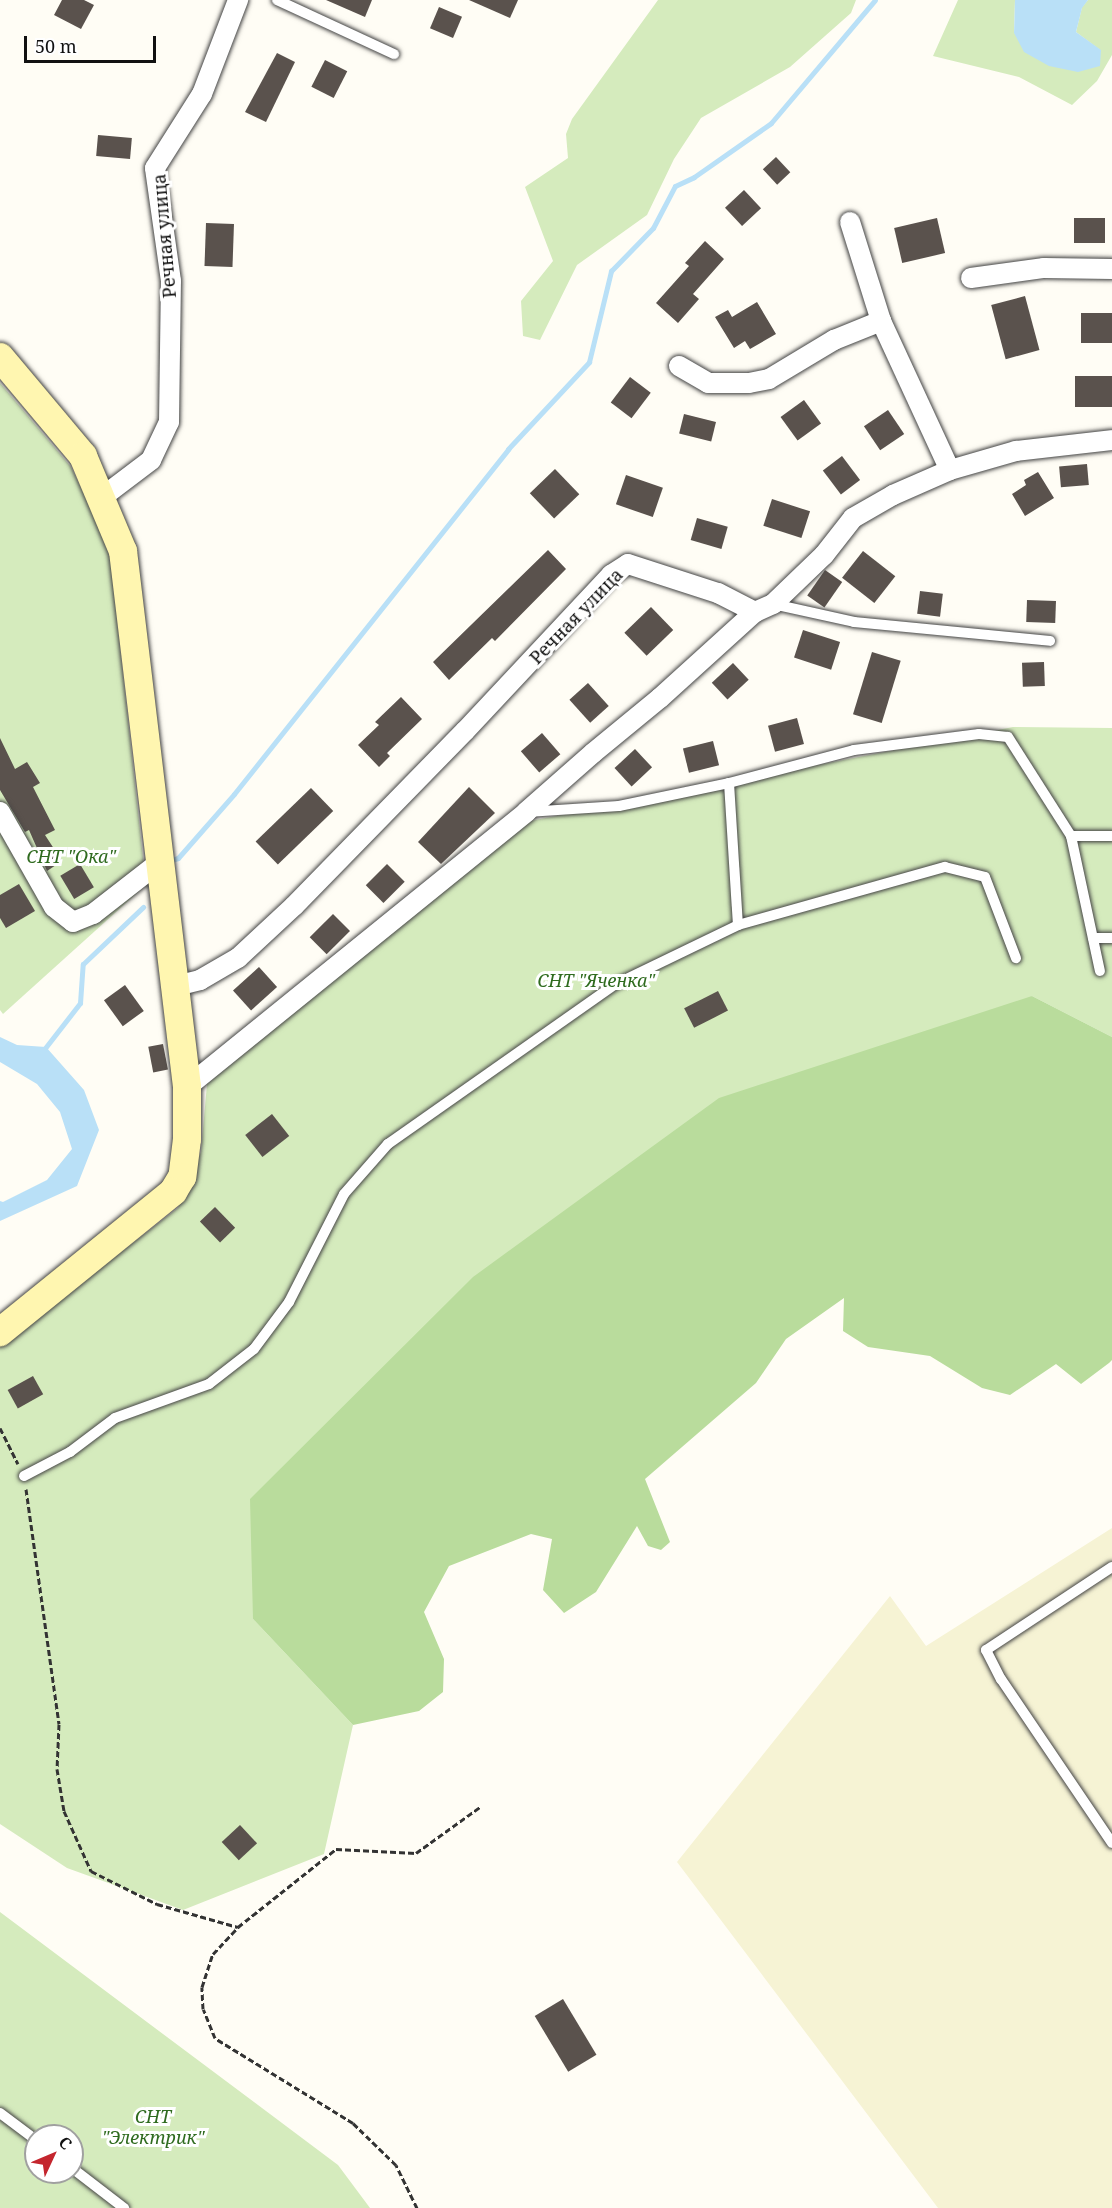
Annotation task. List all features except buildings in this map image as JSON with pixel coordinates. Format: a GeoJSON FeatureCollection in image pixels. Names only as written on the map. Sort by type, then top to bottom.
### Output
{"type":"FeatureCollection","features":[{"type":"Feature","properties":{"kind":"street","name":"Речная улица"},"geometry":{"type":"LineString","coordinates":[[100,498],[151,459],[169,422],[171,281],[156,168],[201,94],[238,0]]}},
{"type":"Feature","properties":{"kind":"street"},"geometry":{"type":"LineString","coordinates":[[850,222],[880,321],[950,470]]}},
{"type":"Feature","properties":{"kind":"street"},"geometry":{"type":"LineString","coordinates":[[971,278],[1044,268],[1112,269]]}},
{"type":"Feature","properties":{"kind":"street"},"geometry":{"type":"LineString","coordinates":[[679,366],[708,383],[749,383],[769,379],[834,340],[880,321]]}},
{"type":"Feature","properties":{"kind":"street"},"geometry":{"type":"LineString","coordinates":[[0,1332],[173,1192],[182,1177],[188,1139],[187,1087],[176,986],[123,551],[84,456],[1,362]]}},
{"type":"Feature","properties":{"kind":"street"},"geometry":{"type":"LineString","coordinates":[[187,1087],[526,812],[592,753],[660,698],[755,612],[773,604],[824,555],[853,518],[893,495],[950,470],[1016,451],[1112,440]]}},
{"type":"Feature","properties":{"kind":"street","name":"Речная улица"},"geometry":{"type":"LineString","coordinates":[[176,986],[200,980],[238,958],[294,906],[473,723],[611,575],[628,564],[718,592],[755,612]]}},
{"type":"Feature","properties":{"kind":"street"},"geometry":{"type":"LineString","coordinates":[[0,812],[54,907],[73,922],[93,914],[161,861]]}},
{"type":"Feature","properties":{"kind":"lane"},"geometry":{"type":"LineString","coordinates":[[277,0],[394,54]]}},
{"type":"Feature","properties":{"kind":"lane"},"geometry":{"type":"LineString","coordinates":[[773,604],[854,622],[1050,641]]}},
{"type":"Feature","properties":{"kind":"lane"},"geometry":{"type":"LineString","coordinates":[[526,812],[619,806],[729,783],[855,750],[980,734],[1008,737],[1071,836],[1100,971]]}},
{"type":"Feature","properties":{"kind":"lane"},"geometry":{"type":"LineString","coordinates":[[729,783],[738,925]]}},
{"type":"Feature","properties":{"kind":"lane"},"geometry":{"type":"LineString","coordinates":[[1071,836],[1112,836]]}},
{"type":"Feature","properties":{"kind":"lane"},"geometry":{"type":"LineString","coordinates":[[24,1476],[70,1452],[115,1418],[209,1384],[254,1349],[289,1302],[344,1194],[388,1144],[616,984],[738,925],[945,867],[985,877],[1016,957]]}},
{"type":"Feature","properties":{"kind":"lane"},"geometry":{"type":"LineString","coordinates":[[1093,938],[1112,938]]}},
{"type":"Feature","properties":{"kind":"lane"},"geometry":{"type":"LineString","coordinates":[[1112,1567],[986,1650],[1001,1679],[1112,1843]]}},
{"type":"Feature","properties":{"kind":"lane"},"geometry":{"type":"LineString","coordinates":[[0,2113],[24,2131]]}},
{"type":"Feature","properties":{"kind":"lane"},"geometry":{"type":"LineString","coordinates":[[84,2177],[124,2208]]}},
{"type":"Feature","properties":{"kind":"path"},"geometry":{"type":"LineString","coordinates":[[0,1428],[24,1476],[59,1724],[57,1769],[63,1811],[92,1870],[157,1905],[238,1927]]}},
{"type":"Feature","properties":{"kind":"path"},"geometry":{"type":"LineString","coordinates":[[417,2208],[396,2165],[353,2123],[215,2038],[203,2009],[202,1987],[213,1954],[238,1927],[336,1849],[416,1853],[480,1807]]}},
{"type":"Feature","properties":{"kind":"shaded area"},"geometry":{"type":"Polygon","coordinates":[[[1112,1528],[1112,2208],[938,2208],[677,1862],[890,1596],[926,1646],[1112,1528]]]}},
{"type":"Feature","properties":{"kind":"green space"},"geometry":{"type":"Polygon","coordinates":[[[658,0],[856,0],[851,13],[790,67],[701,118],[674,159],[647,215],[577,265],[540,340],[523,336],[521,301],[553,261],[525,187],[568,158],[566,134],[572,119],[658,0]]]}},
{"type":"Feature","properties":{"kind":"green space"},"geometry":{"type":"Polygon","coordinates":[[[958,0],[1015,0],[1014,33],[1100,50],[1076,32],[1082,7],[1088,0],[1112,0],[1112,55],[1097,81],[1072,105],[1019,77],[933,56],[958,0]]]}},
{"type":"Feature","properties":{"kind":"green space","name":"СНТ \"Ока\""},"geometry":{"type":"Polygon","coordinates":[[[0,383],[71,467],[109,547],[146,885],[3,1014],[0,1010],[0,383]]]}},
{"type":"Feature","properties":{"kind":"green space","name":"СНТ \"Яченка\""},"geometry":{"type":"Polygon","coordinates":[[[1013,727],[1112,728],[1112,1037],[1032,996],[253,1619],[353,1725],[324,1854],[183,1910],[67,1868],[0,1824],[0,1346],[178,1208],[201,1152],[207,1084],[525,822],[1013,727]]]}},
{"type":"Feature","properties":{"kind":"green space"},"geometry":{"type":"Polygon","coordinates":[[[1032,996],[1112,1037],[1112,1360],[1109,1363],[1081,1384],[1056,1364],[1010,1395],[982,1388],[930,1356],[868,1347],[843,1331],[844,1298],[786,1339],[756,1383],[645,1479],[670,1542],[661,1550],[648,1546],[637,1526],[596,1592],[564,1613],[543,1590],[552,1539],[531,1534],[449,1566],[424,1612],[444,1659],[443,1692],[419,1711],[353,1725],[253,1619],[250,1499],[473,1277],[719,1098],[1032,996]]]}},
{"type":"Feature","properties":{"kind":"green space","name":"СНТ \"Электрик\""},"geometry":{"type":"Polygon","coordinates":[[[0,1912],[338,2165],[370,2208],[0,2208],[0,1912]]]}},
{"type":"Feature","properties":{"kind":"water"},"geometry":{"type":"Polygon","coordinates":[[[1015,0],[1088,0],[1082,8],[1076,32],[1101,50],[1100,66],[1078,72],[1049,66],[1024,52],[1014,33],[1015,0]]]}},
{"type":"Feature","properties":{"kind":"water"},"geometry":{"type":"Polygon","coordinates":[[[0,1037],[17,1045],[46,1047],[84,1090],[99,1130],[77,1186],[0,1221],[0,1201],[3,1202],[47,1180],[72,1149],[60,1112],[37,1084],[0,1062],[0,1037]]]}},
{"type":"Feature","properties":{"kind":"waterway"},"geometry":{"type":"LineString","coordinates":[[169,861],[178,858],[234,794],[508,449],[589,362],[611,271],[653,228],[675,186],[694,177],[771,123],[875,0]]}},
{"type":"Feature","properties":{"kind":"waterway"},"geometry":{"type":"LineString","coordinates":[[42,1052],[80,1003],[83,964],[143,907]]}}]}
